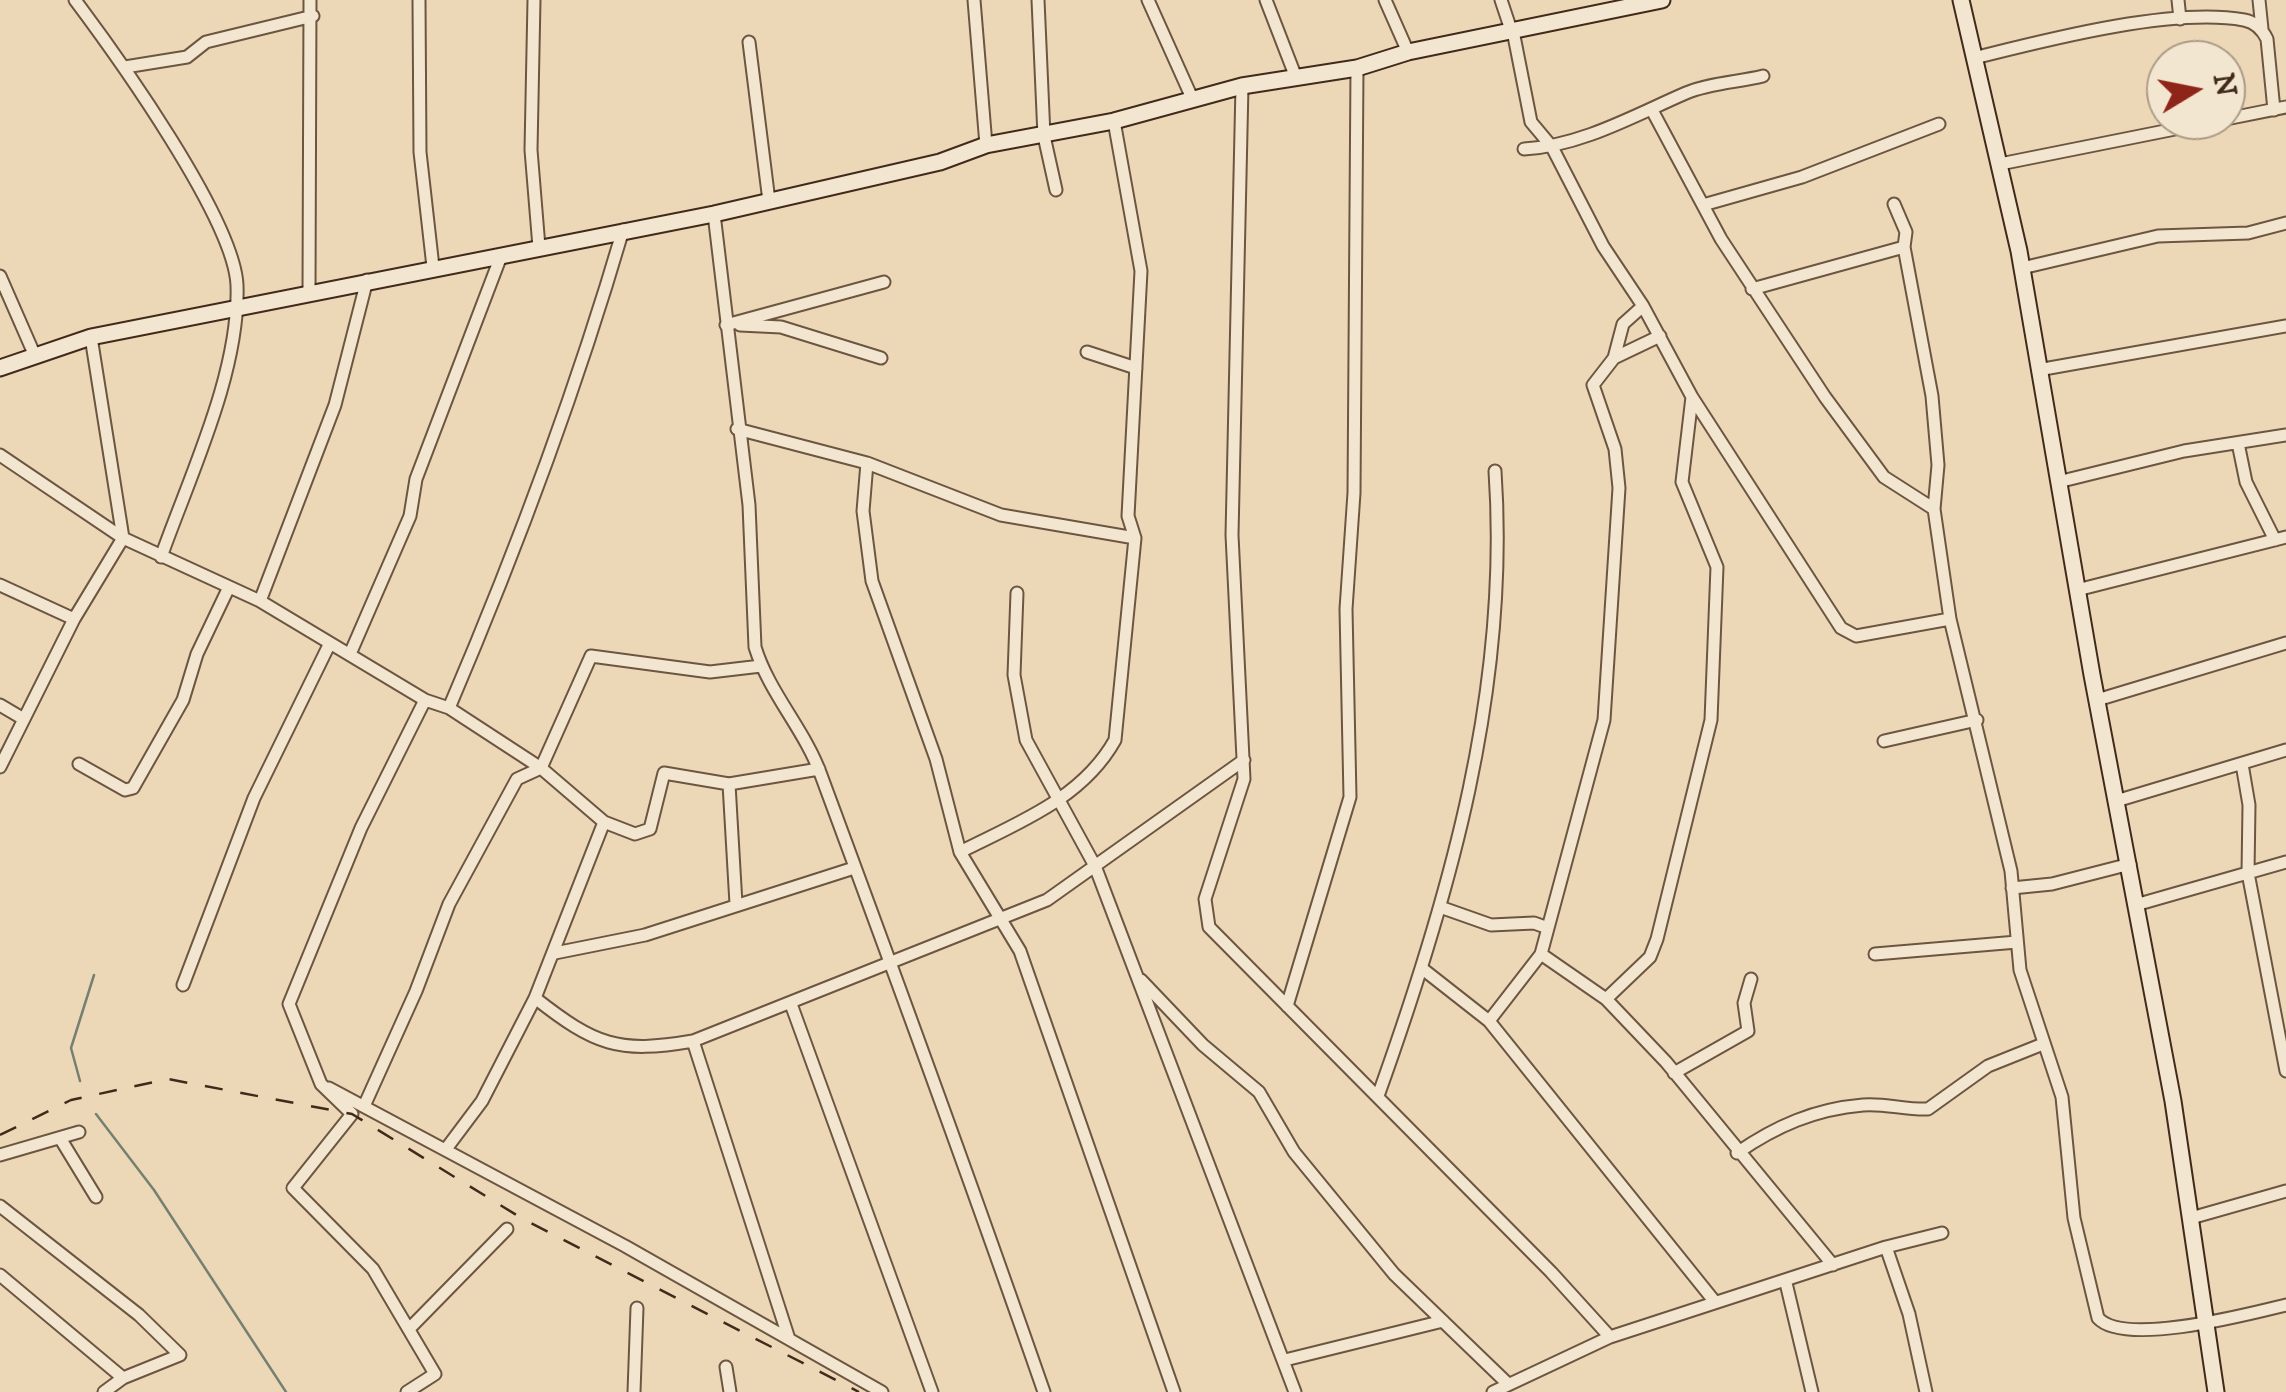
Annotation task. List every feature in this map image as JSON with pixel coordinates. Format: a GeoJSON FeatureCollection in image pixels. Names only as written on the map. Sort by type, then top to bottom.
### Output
{"type":"FeatureCollection","features":[{"type":"Feature","properties":{"kind":"street"},"geometry":{"type":"LineString","coordinates":[[74,0],[126,67],[224,240],[237,281],[228,365],[161,557]]}},
{"type":"Feature","properties":{"kind":"street"},"geometry":{"type":"LineString","coordinates":[[309,292],[306,166],[313,16],[310,0]]}},
{"type":"Feature","properties":{"kind":"street"},"geometry":{"type":"LineString","coordinates":[[420,0],[420,152],[434,268]]}},
{"type":"Feature","properties":{"kind":"street"},"geometry":{"type":"LineString","coordinates":[[534,0],[531,150],[539,248]]}},
{"type":"Feature","properties":{"kind":"street"},"geometry":{"type":"LineString","coordinates":[[974,0],[986,145]]}},
{"type":"Feature","properties":{"kind":"street"},"geometry":{"type":"LineString","coordinates":[[1038,0],[1044,136],[1056,190]]}},
{"type":"Feature","properties":{"kind":"street"},"geometry":{"type":"LineString","coordinates":[[1148,0],[1192,98]]}},
{"type":"Feature","properties":{"kind":"street"},"geometry":{"type":"LineString","coordinates":[[1266,0],[1295,75]]}},
{"type":"Feature","properties":{"kind":"street"},"geometry":{"type":"LineString","coordinates":[[1385,0],[1408,52]]}},
{"type":"Feature","properties":{"kind":"street"},"geometry":{"type":"LineString","coordinates":[[1501,0],[1512,30],[1531,122],[1552,147],[1603,246],[1643,306],[1692,396],[1847,634],[1950,619]]}},
{"type":"Feature","properties":{"kind":"street"},"geometry":{"type":"LineString","coordinates":[[0,368],[91,337],[714,214],[940,162],[986,145],[1114,121],[1242,86],[1357,68],[1604,5],[1662,0]]}},
{"type":"Feature","properties":{"kind":"street"},"geometry":{"type":"LineString","coordinates":[[1961,0],[2022,268],[2097,700],[2139,904],[2216,1392]]}},
{"type":"Feature","properties":{"kind":"street"},"geometry":{"type":"LineString","coordinates":[[2178,0],[2180,19]]}},
{"type":"Feature","properties":{"kind":"street"},"geometry":{"type":"LineString","coordinates":[[2246,115],[2280,108],[2259,0]]}},
{"type":"Feature","properties":{"kind":"street"},"geometry":{"type":"LineString","coordinates":[[126,67],[187,57],[206,42],[313,16]]}},
{"type":"Feature","properties":{"kind":"street"},"geometry":{"type":"LineString","coordinates":[[1974,58],[2180,19],[2244,20],[2262,29]]}},
{"type":"Feature","properties":{"kind":"street"},"geometry":{"type":"LineString","coordinates":[[749,42],[769,200]]}},
{"type":"Feature","properties":{"kind":"street"},"geometry":{"type":"LineString","coordinates":[[1287,1006],[1350,797],[1346,609],[1354,493],[1357,68]]}},
{"type":"Feature","properties":{"kind":"street"},"geometry":{"type":"LineString","coordinates":[[1524,148],[1552,147],[1652,112],[1690,91],[1763,76]]}},
{"type":"Feature","properties":{"kind":"street"},"geometry":{"type":"LineString","coordinates":[[1242,86],[1232,535],[1244,760],[1238,805],[1205,898],[1204,914],[1209,927],[1551,1272],[1610,1338]]}},
{"type":"Feature","properties":{"kind":"street"},"geometry":{"type":"LineString","coordinates":[[1652,112],[1752,289],[1884,478],[1934,509]]}},
{"type":"Feature","properties":{"kind":"street"},"geometry":{"type":"LineString","coordinates":[[960,852],[1057,802],[1104,760],[1115,740],[1135,538],[1128,516],[1141,272],[1114,121]]}},
{"type":"Feature","properties":{"kind":"street"},"geometry":{"type":"LineString","coordinates":[[1703,205],[1802,177],[1939,124]]}},
{"type":"Feature","properties":{"kind":"street"},"geometry":{"type":"LineString","coordinates":[[2000,164],[2146,135]]}},
{"type":"Feature","properties":{"kind":"street"},"geometry":{"type":"LineString","coordinates":[[1894,204],[1906,232],[1904,247],[1932,396],[1938,465],[1934,509],[1950,619],[1977,720],[2012,888],[2020,970],[2062,1097],[2074,1218],[2098,1318],[2114,1328],[2206,1324],[2286,1305]]}},
{"type":"Feature","properties":{"kind":"street"},"geometry":{"type":"LineString","coordinates":[[714,214],[749,505],[750,608],[761,666],[819,769],[925,1049],[1044,1392]]}},
{"type":"Feature","properties":{"kind":"street"},"geometry":{"type":"LineString","coordinates":[[2022,268],[2181,232],[2248,233],[2286,223]]}},
{"type":"Feature","properties":{"kind":"street"},"geometry":{"type":"LineString","coordinates":[[449,708],[519,544],[585,359],[623,230]]}},
{"type":"Feature","properties":{"kind":"street"},"geometry":{"type":"LineString","coordinates":[[1752,289],[1904,247]]}},
{"type":"Feature","properties":{"kind":"street"},"geometry":{"type":"LineString","coordinates":[[350,654],[410,516],[416,479],[501,256]]}},
{"type":"Feature","properties":{"kind":"street"},"geometry":{"type":"LineString","coordinates":[[0,276],[35,356]]}},
{"type":"Feature","properties":{"kind":"street"},"geometry":{"type":"LineString","coordinates":[[260,601],[335,405],[367,280]]}},
{"type":"Feature","properties":{"kind":"street"},"geometry":{"type":"LineString","coordinates":[[726,324],[884,282]]}},
{"type":"Feature","properties":{"kind":"street"},"geometry":{"type":"LineString","coordinates":[[1489,1021],[1542,954],[1604,720],[1620,488],[1615,449],[1592,385],[1614,358],[1623,324],[1643,306]]}},
{"type":"Feature","properties":{"kind":"street"},"geometry":{"type":"LineString","coordinates":[[726,324],[780,327],[882,358]]}},
{"type":"Feature","properties":{"kind":"street"},"geometry":{"type":"LineString","coordinates":[[2038,370],[2286,326]]}},
{"type":"Feature","properties":{"kind":"street"},"geometry":{"type":"LineString","coordinates":[[1614,358],[1660,336]]}},
{"type":"Feature","properties":{"kind":"street"},"geometry":{"type":"LineString","coordinates":[[0,768],[74,618],[123,538],[91,337]]}},
{"type":"Feature","properties":{"kind":"street"},"geometry":{"type":"LineString","coordinates":[[1087,352],[1136,368]]}},
{"type":"Feature","properties":{"kind":"street"},"geometry":{"type":"LineString","coordinates":[[1606,999],[1650,957],[1657,939],[1711,720],[1717,567],[1682,482],[1692,396]]}},
{"type":"Feature","properties":{"kind":"street"},"geometry":{"type":"LineString","coordinates":[[737,429],[867,463],[1001,516],[1135,538]]}},
{"type":"Feature","properties":{"kind":"street"},"geometry":{"type":"LineString","coordinates":[[2058,482],[2286,435]]}},
{"type":"Feature","properties":{"kind":"street"},"geometry":{"type":"LineString","coordinates":[[2077,590],[2281,538],[2246,482],[2238,443]]}},
{"type":"Feature","properties":{"kind":"street"},"geometry":{"type":"LineString","coordinates":[[0,455],[123,538],[260,601],[425,700],[449,708],[541,768],[604,822],[635,834],[650,829],[664,773],[729,784],[819,769]]}},
{"type":"Feature","properties":{"kind":"street"},"geometry":{"type":"LineString","coordinates":[[867,463],[863,511],[872,582],[936,759],[960,852],[1020,951],[1174,1392]]}},
{"type":"Feature","properties":{"kind":"street"},"geometry":{"type":"LineString","coordinates":[[1378,1096],[1424,970],[1489,692],[1496,609],[1495,471]]}},
{"type":"Feature","properties":{"kind":"street"},"geometry":{"type":"LineString","coordinates":[[0,585],[74,618]]}},
{"type":"Feature","properties":{"kind":"street"},"geometry":{"type":"LineString","coordinates":[[78,764],[126,790],[133,788],[183,700],[198,654],[228,587]]}},
{"type":"Feature","properties":{"kind":"street"},"geometry":{"type":"LineString","coordinates":[[1017,593],[1017,707],[1026,740],[1095,866],[1295,1392]]}},
{"type":"Feature","properties":{"kind":"street"},"geometry":{"type":"LineString","coordinates":[[183,985],[254,798],[330,643]]}},
{"type":"Feature","properties":{"kind":"street"},"geometry":{"type":"LineString","coordinates":[[2097,700],[2286,643]]}},
{"type":"Feature","properties":{"kind":"street"},"geometry":{"type":"LineString","coordinates":[[365,1104],[416,991],[449,904],[517,779],[541,768],[591,656],[710,672],[761,666]]}},
{"type":"Feature","properties":{"kind":"street"},"geometry":{"type":"LineString","coordinates":[[407,1392],[435,1374],[410,1328],[373,1270],[293,1188],[352,1114],[320,1084],[289,1004],[361,828],[425,700]]}},
{"type":"Feature","properties":{"kind":"street"},"geometry":{"type":"LineString","coordinates":[[0,705],[22,718]]}},
{"type":"Feature","properties":{"kind":"street"},"geometry":{"type":"LineString","coordinates":[[1884,741],[1977,720]]}},
{"type":"Feature","properties":{"kind":"street"},"geometry":{"type":"LineString","coordinates":[[2116,801],[2286,750]]}},
{"type":"Feature","properties":{"kind":"street"},"geometry":{"type":"LineString","coordinates":[[535,998],[579,1032],[614,1044],[646,1049],[694,1041],[1047,900],[1244,760]]}},
{"type":"Feature","properties":{"kind":"street"},"geometry":{"type":"LineString","coordinates":[[2242,764],[2249,805],[2248,873],[2286,1070]]}},
{"type":"Feature","properties":{"kind":"street"},"geometry":{"type":"LineString","coordinates":[[729,784],[736,904]]}},
{"type":"Feature","properties":{"kind":"street"},"geometry":{"type":"LineString","coordinates":[[446,1149],[482,1101],[535,998],[604,822]]}},
{"type":"Feature","properties":{"kind":"street"},"geometry":{"type":"LineString","coordinates":[[2139,904],[2286,862]]}},
{"type":"Feature","properties":{"kind":"street"},"geometry":{"type":"LineString","coordinates":[[2012,888],[2052,884],[2130,864]]}},
{"type":"Feature","properties":{"kind":"street"},"geometry":{"type":"LineString","coordinates":[[555,952],[645,935],[854,868]]}},
{"type":"Feature","properties":{"kind":"street"},"geometry":{"type":"LineString","coordinates":[[1440,907],[1491,925],[1534,922],[1548,928]]}},
{"type":"Feature","properties":{"kind":"street"},"geometry":{"type":"LineString","coordinates":[[1875,954],[2017,942]]}},
{"type":"Feature","properties":{"kind":"street"},"geometry":{"type":"LineString","coordinates":[[1542,954],[1606,999],[1674,1073],[1832,1265]]}},
{"type":"Feature","properties":{"kind":"street"},"geometry":{"type":"LineString","coordinates":[[1424,970],[1489,1021],[1715,1302]]}},
{"type":"Feature","properties":{"kind":"street"},"geometry":{"type":"LineString","coordinates":[[1137,978],[1211,1052],[1259,1092],[1294,1152],[1394,1274],[1507,1382]]}},
{"type":"Feature","properties":{"kind":"street"},"geometry":{"type":"LineString","coordinates":[[1674,1073],[1748,1031],[1744,1003],[1751,979]]}},
{"type":"Feature","properties":{"kind":"street"},"geometry":{"type":"LineString","coordinates":[[790,1004],[932,1392]]}},
{"type":"Feature","properties":{"kind":"street"},"geometry":{"type":"LineString","coordinates":[[694,1041],[789,1339]]}},
{"type":"Feature","properties":{"kind":"street"},"geometry":{"type":"LineString","coordinates":[[1738,1153],[1774,1127],[1812,1114],[1866,1104],[1928,1109],[1988,1066],[2043,1044]]}},
{"type":"Feature","properties":{"kind":"street"},"geometry":{"type":"LineString","coordinates":[[320,1084],[365,1104],[882,1392]]}},
{"type":"Feature","properties":{"kind":"street"},"geometry":{"type":"LineString","coordinates":[[0,1155],[79,1132]]}},
{"type":"Feature","properties":{"kind":"street"},"geometry":{"type":"LineString","coordinates":[[60,1138],[96,1196]]}},
{"type":"Feature","properties":{"kind":"street"},"geometry":{"type":"LineString","coordinates":[[2191,1218],[2286,1192]]}},
{"type":"Feature","properties":{"kind":"street"},"geometry":{"type":"LineString","coordinates":[[0,1206],[139,1315],[180,1355],[123,1378],[104,1392]]}},
{"type":"Feature","properties":{"kind":"street"},"geometry":{"type":"LineString","coordinates":[[410,1328],[507,1229]]}},
{"type":"Feature","properties":{"kind":"street"},"geometry":{"type":"LineString","coordinates":[[1493,1392],[1507,1382],[1610,1338],[1886,1247],[1942,1234]]}},
{"type":"Feature","properties":{"kind":"street"},"geometry":{"type":"LineString","coordinates":[[1886,1247],[1909,1314],[1926,1392]]}},
{"type":"Feature","properties":{"kind":"street"},"geometry":{"type":"LineString","coordinates":[[0,1275],[123,1378]]}},
{"type":"Feature","properties":{"kind":"street"},"geometry":{"type":"LineString","coordinates":[[1786,1283],[1812,1392]]}},
{"type":"Feature","properties":{"kind":"street"},"geometry":{"type":"LineString","coordinates":[[634,1392],[637,1308]]}},
{"type":"Feature","properties":{"kind":"street"},"geometry":{"type":"LineString","coordinates":[[1285,1360],[1443,1321]]}},
{"type":"Feature","properties":{"kind":"street"},"geometry":{"type":"LineString","coordinates":[[726,1367],[730,1392]]}},
{"type":"Feature","properties":{"kind":"waterway"},"geometry":{"type":"LineString","coordinates":[[80,1081],[71,1048],[94,975]]}},
{"type":"Feature","properties":{"kind":"waterway"},"geometry":{"type":"LineString","coordinates":[[96,1114],[154,1190],[286,1392]]}},
{"type":"Feature","properties":{"kind":"railway"},"geometry":{"type":"LineString","coordinates":[[0,1135],[71,1100],[168,1079],[352,1114],[523,1219],[859,1392]]}}]}
